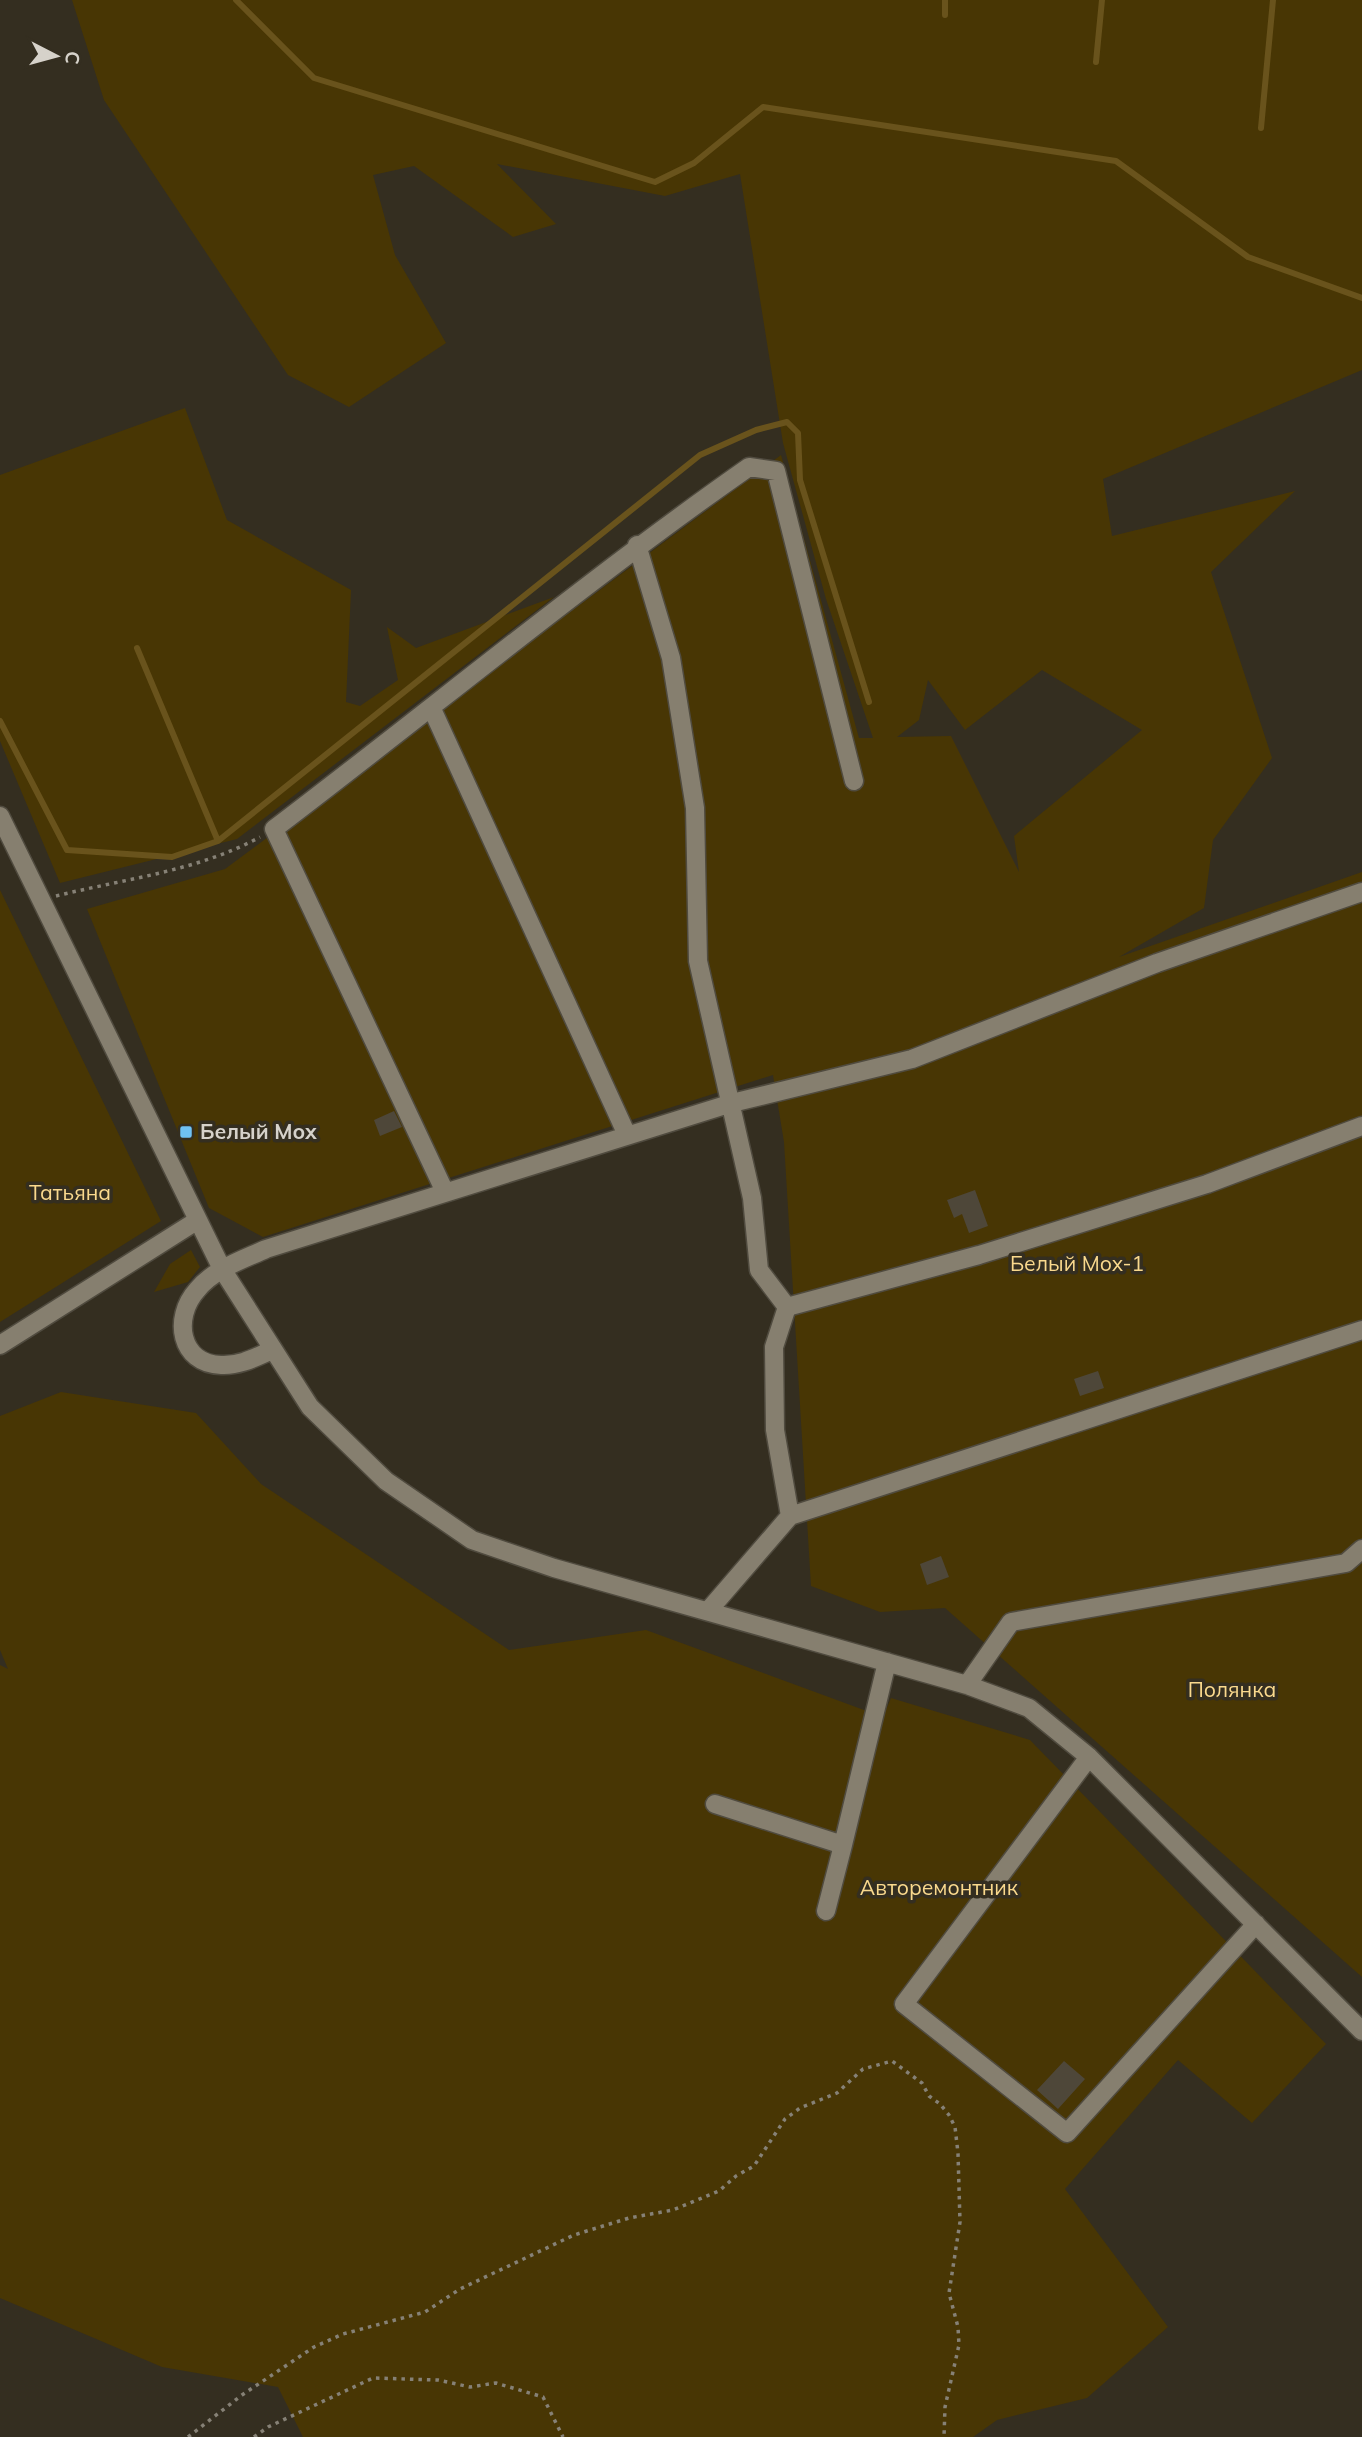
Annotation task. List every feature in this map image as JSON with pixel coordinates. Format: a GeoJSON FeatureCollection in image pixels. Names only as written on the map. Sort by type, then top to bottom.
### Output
{"type":"FeatureCollection","features":[{"type":"Feature","properties":{"kind":"street"},"geometry":{"type":"LineString","coordinates":[[445,1192],[274,829],[432,709],[637,545],[749,467],[776,471],[854,781]]}},
{"type":"Feature","properties":{"kind":"street"},"geometry":{"type":"LineString","coordinates":[[637,545],[671,657],[695,808],[698,961],[752,1198],[758,1270],[786,1307]]}},
{"type":"Feature","properties":{"kind":"street"},"geometry":{"type":"LineString","coordinates":[[432,709],[627,1135]]}},
{"type":"Feature","properties":{"kind":"street"},"geometry":{"type":"LineString","coordinates":[[0,816],[222,1269],[310,1407],[386,1481],[472,1539],[554,1568],[967,1685],[1029,1708],[1089,1757],[1362,2031]]}},
{"type":"Feature","properties":{"kind":"street"},"geometry":{"type":"LineString","coordinates":[[272,1350],[242,1363],[220,1365],[200,1360],[186,1348],[182,1332],[186,1310],[196,1290],[222,1269],[266,1248],[732,1103],[912,1059],[1157,963],[1362,892]]}},
{"type":"Feature","properties":{"kind":"street"},"geometry":{"type":"LineString","coordinates":[[786,1307],[979,1255],[1207,1184],[1362,1126]]}},
{"type":"Feature","properties":{"kind":"street"},"geometry":{"type":"LineString","coordinates":[[0,1346],[198,1220]]}},
{"type":"Feature","properties":{"kind":"street"},"geometry":{"type":"LineString","coordinates":[[786,1307],[774,1347],[775,1430],[790,1516]]}},
{"type":"Feature","properties":{"kind":"street"},"geometry":{"type":"LineString","coordinates":[[708,1611],[790,1516],[1362,1330]]}},
{"type":"Feature","properties":{"kind":"street"},"geometry":{"type":"LineString","coordinates":[[967,1685],[1011,1622],[1346,1563],[1362,1549]]}},
{"type":"Feature","properties":{"kind":"street"},"geometry":{"type":"LineString","coordinates":[[826,1911],[887,1662]]}},
{"type":"Feature","properties":{"kind":"street"},"geometry":{"type":"LineString","coordinates":[[1089,1757],[904,2004],[1067,2133],[1256,1924]]}},
{"type":"Feature","properties":{"kind":"street"},"geometry":{"type":"LineString","coordinates":[[715,1804],[843,1845]]}},
{"type":"Feature","properties":{"kind":"path"},"geometry":{"type":"LineString","coordinates":[[41,900],[134,876],[162,873],[237,849],[274,829]]}},
{"type":"Feature","properties":{"kind":"path"},"geometry":{"type":"LineString","coordinates":[[188,2437],[242,2395],[314,2347],[343,2334],[425,2312],[460,2289],[573,2235],[629,2218],[673,2210],[719,2191],[736,2176],[754,2166],[785,2119],[800,2108],[837,2093],[863,2069],[892,2061],[922,2083],[929,2096],[944,2109],[955,2127],[961,2222],[949,2293],[958,2327],[959,2345],[945,2407],[944,2437]]}},
{"type":"Feature","properties":{"kind":"path"},"geometry":{"type":"LineString","coordinates":[[254,2437],[268,2427],[373,2378],[438,2380],[470,2387],[496,2383],[543,2398],[563,2437]]}},
{"type":"Feature","properties":{"kind":"green space"},"geometry":{"type":"Polygon","coordinates":[[[72,0],[1362,0],[1362,370],[1103,479],[1112,536],[1295,491],[1211,572],[1272,758],[1213,840],[1204,908],[1119,957],[1362,872],[1362,1977],[945,1608],[880,1612],[811,1586],[784,1142],[773,1075],[263,1237],[209,1208],[87,909],[225,869],[781,455],[859,738],[873,738],[826,599],[783,443],[740,174],[665,196],[497,164],[556,224],[513,237],[414,166],[373,175],[395,255],[446,343],[349,407],[288,375],[104,100],[72,0]],[[1042,670],[965,730],[928,680],[919,720],[897,737],[951,736],[1019,872],[1014,836],[1142,730],[1042,670]]]}},
{"type":"Feature","properties":{"kind":"green space"},"geometry":{"type":"Polygon","coordinates":[[[185,408],[227,520],[351,590],[346,702],[360,706],[398,680],[387,627],[416,648],[554,597],[237,839],[60,883],[0,741],[0,475],[185,408]]]}},
{"type":"Feature","properties":{"kind":"green space","name":"Татьяна"},"geometry":{"type":"Polygon","coordinates":[[[0,890],[161,1221],[0,1322],[0,890]]]}},
{"type":"Feature","properties":{"kind":"green space"},"geometry":{"type":"Polygon","coordinates":[[[191,1250],[200,1267],[188,1282],[154,1292],[170,1264],[191,1250]]]}},
{"type":"Feature","properties":{"kind":"green space","name":"Авторемонтник"},"geometry":{"type":"Polygon","coordinates":[[[61,1392],[196,1413],[261,1484],[509,1650],[646,1630],[883,1717],[891,1698],[1030,1740],[1326,2044],[1252,2123],[1178,2060],[1065,2189],[1168,2327],[1087,2398],[997,2420],[973,2437],[303,2437],[278,2387],[162,2367],[0,2298],[0,1665],[8,1669],[0,1650],[0,1416],[61,1392]]]}},
{"type":"Feature","properties":{"kind":"building"},"geometry":{"type":"Polygon","coordinates":[[[394,1111],[402,1127],[380,1136],[374,1120],[394,1111]]]}},
{"type":"Feature","properties":{"kind":"building"},"geometry":{"type":"Polygon","coordinates":[[[975,1190],[988,1226],[969,1233],[962,1214],[954,1218],[947,1200],[975,1190]]]}},
{"type":"Feature","properties":{"kind":"building"},"geometry":{"type":"Polygon","coordinates":[[[1098,1371],[1104,1388],[1080,1396],[1074,1379],[1098,1371]]]}},
{"type":"Feature","properties":{"kind":"building"},"geometry":{"type":"Polygon","coordinates":[[[941,1556],[949,1577],[927,1585],[920,1564],[941,1556]]]}},
{"type":"Feature","properties":{"kind":"building"},"geometry":{"type":"Polygon","coordinates":[[[1064,2061],[1085,2079],[1058,2109],[1037,2090],[1064,2061]]]}},
{"type":"Feature","properties":{"kind":"waterway"},"geometry":{"type":"LineString","coordinates":[[236,0],[314,78],[655,182],[694,163],[763,107],[1116,161],[1248,257],[1362,298]]}},
{"type":"Feature","properties":{"kind":"waterway"},"geometry":{"type":"LineString","coordinates":[[945,0],[945,15]]}},
{"type":"Feature","properties":{"kind":"waterway"},"geometry":{"type":"LineString","coordinates":[[1096,62],[1102,0]]}},
{"type":"Feature","properties":{"kind":"waterway"},"geometry":{"type":"LineString","coordinates":[[1261,128],[1273,0]]}},
{"type":"Feature","properties":{"kind":"waterway"},"geometry":{"type":"LineString","coordinates":[[0,721],[67,850],[172,857],[218,841],[700,455],[756,430],[787,422],[798,433],[800,480],[869,702]]}},
{"type":"Feature","properties":{"kind":"waterway"},"geometry":{"type":"LineString","coordinates":[[137,648],[218,841]]}},
{"type":"Feature","properties":{"kind":"place","name":"Белый Мох"},"geometry":{"type":"Point","coordinates":[186,1132]}},
{"type":"Feature","properties":{"kind":"park label","name":"Белый Мох-1"},"geometry":{"type":"Point","coordinates":[1077,1264]}},
{"type":"Feature","properties":{"kind":"park label","name":"Полянка"},"geometry":{"type":"Point","coordinates":[1232,1690]}}]}
